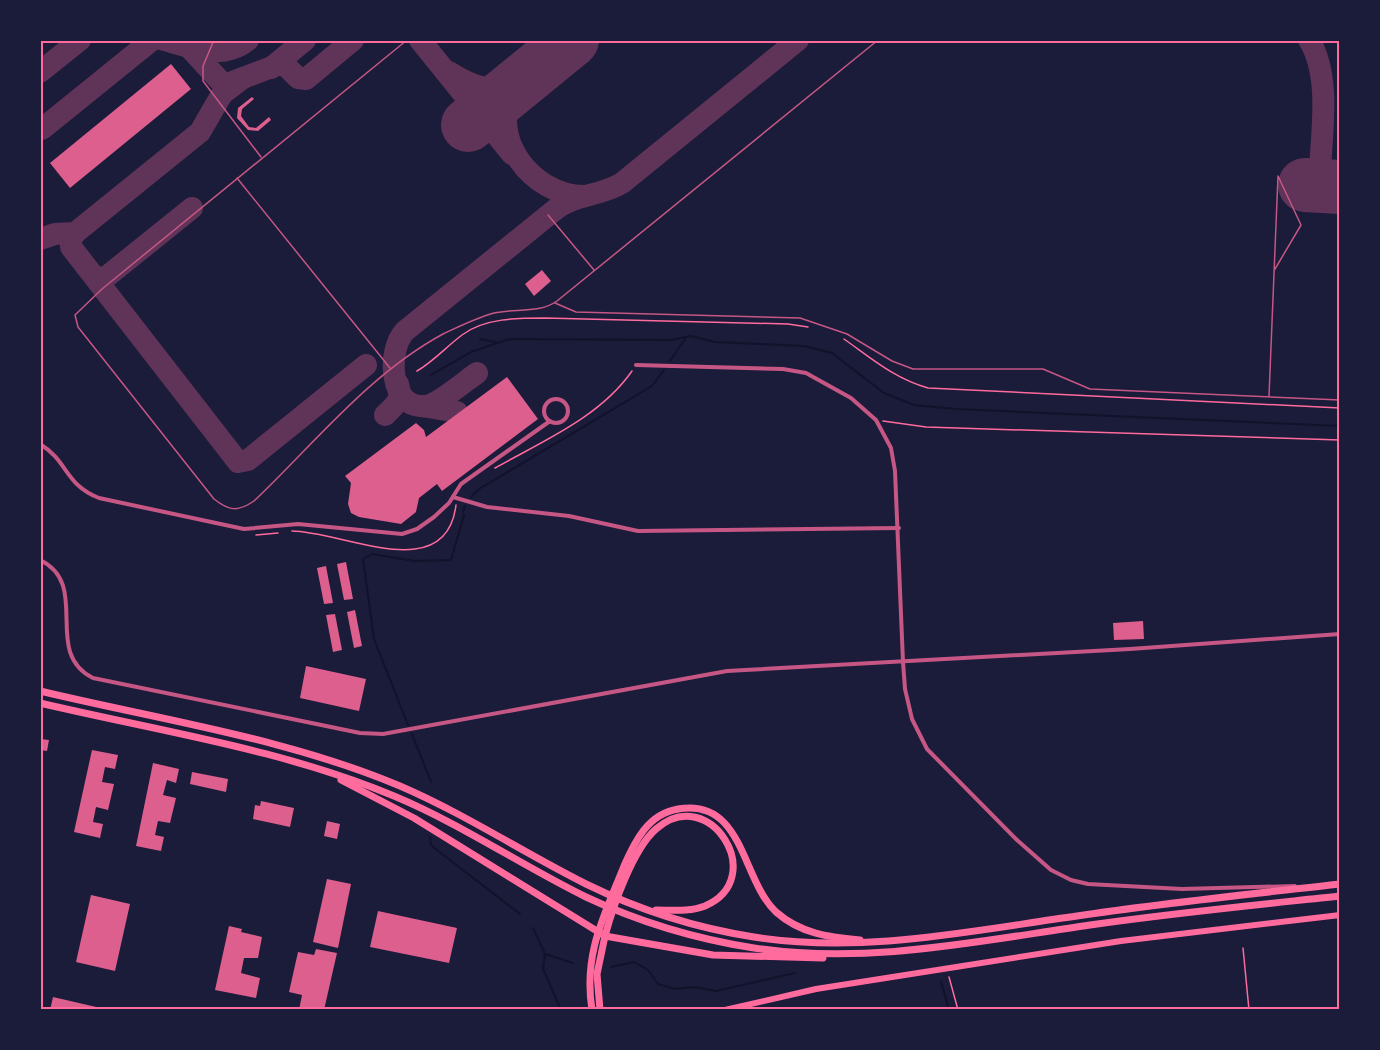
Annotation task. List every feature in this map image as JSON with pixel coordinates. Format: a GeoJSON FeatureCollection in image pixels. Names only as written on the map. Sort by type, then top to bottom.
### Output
{"type":"FeatureCollection","features":[{"type":"Feature","properties":{"kind":"highway"},"geometry":{"type":"LineString","coordinates":[[40,691],[263,742],[359,770],[440,804],[571,876],[649,910],[714,929],[776,940],[841,944],[884,943],[1142,907],[1340,884]]}},
{"type":"Feature","properties":{"kind":"highway"},"geometry":{"type":"LineString","coordinates":[[40,703],[320,769],[416,805],[589,898],[668,928],[710,940],[775,951],[843,955],[887,953]]}},
{"type":"Feature","properties":{"kind":"highway"},"geometry":{"type":"LineString","coordinates":[[320,769],[403,812],[597,933],[695,953],[734,957],[822,958],[887,953],[1145,918],[1340,896]]}},
{"type":"Feature","properties":{"kind":"highway"},"geometry":{"type":"LineString","coordinates":[[592,1010],[589,971],[597,933],[608,916],[635,841],[654,820],[672,810],[700,810],[717,817],[731,830],[759,890],[771,907],[788,921],[821,936],[884,943]]}},
{"type":"Feature","properties":{"kind":"highway"},"geometry":{"type":"LineString","coordinates":[[622,881],[645,842],[665,823],[677,818],[694,818],[706,821],[722,833],[729,843],[734,861],[731,878],[720,896],[710,903],[693,909],[649,910]]}},
{"type":"Feature","properties":{"kind":"highway"},"geometry":{"type":"LineString","coordinates":[[600,1010],[597,974],[608,916]]}},
{"type":"Feature","properties":{"kind":"main road"},"geometry":{"type":"LineString","coordinates":[[725,1010],[816,989],[1121,941],[1340,915]]}},
{"type":"Feature","properties":{"kind":"street"},"geometry":{"type":"LineString","coordinates":[[636,365],[796,370],[843,392],[876,420],[887,438],[894,460],[899,528],[903,662],[905,689],[912,719],[919,736],[938,764],[1041,863],[1071,880],[1094,885],[1182,889],[1322,886]]}},
{"type":"Feature","properties":{"kind":"street"},"geometry":{"type":"LineString","coordinates":[[40,444],[55,455],[74,483],[87,493],[244,529],[298,524],[402,534],[417,529],[434,517],[455,498],[460,484],[473,474],[550,421],[558,422],[567,415],[567,406],[561,400],[554,399],[546,405],[545,416],[550,421]]}},
{"type":"Feature","properties":{"kind":"street"},"geometry":{"type":"LineString","coordinates":[[455,498],[487,507],[569,516],[638,531],[734,528],[899,528]]}},
{"type":"Feature","properties":{"kind":"street"},"geometry":{"type":"LineString","coordinates":[[40,560],[59,575],[65,594],[68,650],[74,665],[93,678],[360,733],[383,734],[405,731],[727,671],[1340,634]]}},
{"type":"Feature","properties":{"kind":"lane"},"geometry":{"type":"LineString","coordinates":[[214,40],[203,66],[202,81],[262,158]]}},
{"type":"Feature","properties":{"kind":"lane"},"geometry":{"type":"LineString","coordinates":[[407,40],[102,289],[77,313],[77,325],[98,356],[214,499],[232,510],[243,509],[254,501],[391,368],[413,352],[471,321],[496,313],[537,309],[554,303],[878,40]]}},
{"type":"Feature","properties":{"kind":"lane"},"geometry":{"type":"LineString","coordinates":[[1269,397],[1278,176],[1301,225],[1275,269]]}},
{"type":"Feature","properties":{"kind":"lane"},"geometry":{"type":"LineString","coordinates":[[237,178],[391,368]]}},
{"type":"Feature","properties":{"kind":"lane"},"geometry":{"type":"LineString","coordinates":[[548,215],[594,271]]}},
{"type":"Feature","properties":{"kind":"lane"},"geometry":{"type":"LineString","coordinates":[[554,303],[559,307],[576,312],[800,318],[847,334],[892,361],[913,369],[1043,369],[1079,387],[1090,389],[1340,400]]}},
{"type":"Feature","properties":{"kind":"path"},"geometry":{"type":"LineString","coordinates":[[417,371],[462,335],[483,325],[506,319],[638,321]]}},
{"type":"Feature","properties":{"kind":"path"},"geometry":{"type":"LineString","coordinates":[[486,473],[598,408],[618,390],[636,365]]}},
{"type":"Feature","properties":{"kind":"path"},"geometry":{"type":"LineString","coordinates":[[876,420],[926,427],[1340,440]]}},
{"type":"Feature","properties":{"kind":"path"},"geometry":{"type":"LineString","coordinates":[[289,531],[308,532],[352,543],[423,548],[437,544],[447,535],[453,521],[455,498]]}},
{"type":"Feature","properties":{"kind":"path"},"geometry":{"type":"LineString","coordinates":[[252,535],[282,532]]}},
{"type":"Feature","properties":{"kind":"path"},"geometry":{"type":"LineString","coordinates":[[1243,948],[1249,1010]]}},
{"type":"Feature","properties":{"kind":"path"},"geometry":{"type":"LineString","coordinates":[[949,977],[958,1010]]}},
{"type":"Feature","properties":{"kind":"building"},"geometry":{"type":"Polygon","coordinates":[[[171,64],[191,89],[70,188],[50,163],[171,64]]]}},
{"type":"Feature","properties":{"kind":"building"},"geometry":{"type":"Polygon","coordinates":[[[252,97],[254,99],[242,109],[241,116],[249,127],[256,128],[269,117],[271,120],[258,131],[248,130],[237,118],[238,108],[252,97]]]}},
{"type":"Feature","properties":{"kind":"building"},"geometry":{"type":"Polygon","coordinates":[[[542,270],[551,281],[534,296],[525,284],[542,270]]]}},
{"type":"Feature","properties":{"kind":"building"},"geometry":{"type":"Polygon","coordinates":[[[507,377],[538,419],[442,491],[437,484],[419,498],[416,512],[401,524],[359,517],[351,513],[348,504],[351,483],[345,476],[416,423],[424,430],[426,437],[507,377]]]}},
{"type":"Feature","properties":{"kind":"building"},"geometry":{"type":"Polygon","coordinates":[[[346,562],[353,599],[344,600],[337,564],[346,562]]]}},
{"type":"Feature","properties":{"kind":"building"},"geometry":{"type":"Polygon","coordinates":[[[326,566],[333,603],[324,604],[317,568],[326,566]]]}},
{"type":"Feature","properties":{"kind":"building"},"geometry":{"type":"Polygon","coordinates":[[[355,610],[362,646],[354,648],[347,612],[355,610]]]}},
{"type":"Feature","properties":{"kind":"building"},"geometry":{"type":"Polygon","coordinates":[[[335,614],[342,650],[333,652],[326,615],[335,614]]]}},
{"type":"Feature","properties":{"kind":"building"},"geometry":{"type":"Polygon","coordinates":[[[1143,621],[1144,639],[1114,640],[1113,623],[1143,621]]]}},
{"type":"Feature","properties":{"kind":"building"},"geometry":{"type":"Polygon","coordinates":[[[306,666],[366,679],[359,711],[300,698],[306,666]]]}},
{"type":"Feature","properties":{"kind":"building"},"geometry":{"type":"Polygon","coordinates":[[[40,739],[49,740],[47,751],[40,750],[40,739]]]}},
{"type":"Feature","properties":{"kind":"building"},"geometry":{"type":"Polygon","coordinates":[[[92,750],[118,755],[115,769],[105,767],[102,782],[114,784],[108,810],[96,807],[93,822],[103,824],[100,838],[74,832],[92,750]]]}},
{"type":"Feature","properties":{"kind":"building"},"geometry":{"type":"Polygon","coordinates":[[[153,763],[179,769],[176,783],[167,780],[163,795],[176,798],[170,823],[158,821],[155,835],[164,837],[161,851],[136,846],[153,763]]]}},
{"type":"Feature","properties":{"kind":"building"},"geometry":{"type":"Polygon","coordinates":[[[192,772],[228,779],[226,792],[190,784],[192,772]]]}},
{"type":"Feature","properties":{"kind":"building"},"geometry":{"type":"Polygon","coordinates":[[[261,801],[294,808],[290,827],[253,819],[255,805],[260,806],[261,801]]]}},
{"type":"Feature","properties":{"kind":"building"},"geometry":{"type":"Polygon","coordinates":[[[327,821],[340,824],[337,839],[324,836],[327,821]]]}},
{"type":"Feature","properties":{"kind":"building"},"geometry":{"type":"Polygon","coordinates":[[[327,879],[351,884],[338,948],[313,942],[327,879]]]}},
{"type":"Feature","properties":{"kind":"building"},"geometry":{"type":"Polygon","coordinates":[[[91,895],[130,904],[115,971],[76,962],[91,895]]]}},
{"type":"Feature","properties":{"kind":"building"},"geometry":{"type":"Polygon","coordinates":[[[378,911],[457,928],[449,963],[370,947],[378,911]]]}},
{"type":"Feature","properties":{"kind":"building"},"geometry":{"type":"Polygon","coordinates":[[[229,926],[242,929],[241,932],[262,937],[258,958],[244,958],[241,973],[260,978],[256,998],[215,990],[229,926]]]}},
{"type":"Feature","properties":{"kind":"building"},"geometry":{"type":"Polygon","coordinates":[[[316,949],[337,953],[324,1010],[299,1010],[302,995],[289,992],[298,952],[314,955],[316,949]]]}},
{"type":"Feature","properties":{"kind":"building"},"geometry":{"type":"Polygon","coordinates":[[[53,997],[105,1009],[50,1010],[53,997]]]}},
{"type":"Feature","properties":{"kind":"waterway"},"geometry":{"type":"LineString","coordinates":[[431,375],[471,352],[509,339],[671,340],[691,336],[715,342],[804,346],[832,353],[884,393],[914,405],[955,409],[1340,426]]}},
{"type":"Feature","properties":{"kind":"waterway"},"geometry":{"type":"LineString","coordinates":[[480,339],[495,342]]}},
{"type":"Feature","properties":{"kind":"waterway"},"geometry":{"type":"LineString","coordinates":[[670,361],[685,339]]}},
{"type":"Feature","properties":{"kind":"waterway"},"geometry":{"type":"LineString","coordinates":[[471,497],[479,489],[652,386],[664,370]]}},
{"type":"Feature","properties":{"kind":"waterway"},"geometry":{"type":"LineString","coordinates":[[463,512],[465,506]]}},
{"type":"Feature","properties":{"kind":"waterway"},"geometry":{"type":"LineString","coordinates":[[408,725],[374,639],[363,559],[372,554],[415,561],[451,560],[464,515]]}},
{"type":"Feature","properties":{"kind":"waterway"},"geometry":{"type":"LineString","coordinates":[[412,734],[431,782]]}},
{"type":"Feature","properties":{"kind":"waterway"},"geometry":{"type":"LineString","coordinates":[[430,837],[431,845],[520,914]]}},
{"type":"Feature","properties":{"kind":"waterway"},"geometry":{"type":"LineString","coordinates":[[533,928],[545,954],[543,969],[561,1010]]}},
{"type":"Feature","properties":{"kind":"waterway"},"geometry":{"type":"LineString","coordinates":[[545,954],[573,963]]}},
{"type":"Feature","properties":{"kind":"waterway"},"geometry":{"type":"LineString","coordinates":[[611,967],[634,962],[648,970],[658,984],[675,989],[694,987],[716,991],[795,973]]}},
{"type":"Feature","properties":{"kind":"waterway"},"geometry":{"type":"LineString","coordinates":[[941,981],[949,1010]]}},
{"type":"Feature","properties":{"kind":"taxiway"},"geometry":{"type":"LineString","coordinates":[[40,72],[80,40]]}},
{"type":"Feature","properties":{"kind":"taxiway"},"geometry":{"type":"LineString","coordinates":[[42,129],[152,40]]}},
{"type":"Feature","properties":{"kind":"taxiway"},"geometry":{"type":"LineString","coordinates":[[164,40],[207,51],[228,50],[248,40]]}},
{"type":"Feature","properties":{"kind":"taxiway"},"geometry":{"type":"LineString","coordinates":[[271,68],[305,40]]}},
{"type":"Feature","properties":{"kind":"taxiway"},"geometry":{"type":"LineString","coordinates":[[189,47],[221,82],[227,84],[280,64],[287,67],[298,78],[306,79],[353,40]]}},
{"type":"Feature","properties":{"kind":"taxiway"},"geometry":{"type":"LineString","coordinates":[[420,40],[512,154]]}},
{"type":"Feature","properties":{"kind":"taxiway"},"geometry":{"type":"LineString","coordinates":[[477,373],[437,402],[425,406],[413,405],[404,399],[395,378],[395,352],[399,340],[405,331],[556,209],[572,200],[622,183],[798,40]]}},
{"type":"Feature","properties":{"kind":"taxiway"},"geometry":{"type":"LineString","coordinates":[[1309,40],[1321,73],[1323,92],[1319,186]]}},
{"type":"Feature","properties":{"kind":"taxiway"},"geometry":{"type":"LineString","coordinates":[[449,72],[477,86],[496,89],[506,88],[524,79]]}},
{"type":"Feature","properties":{"kind":"taxiway"},"geometry":{"type":"LineString","coordinates":[[532,73],[518,87],[508,107],[506,125],[510,143],[519,160],[531,174],[547,186],[565,193],[584,196]]}},
{"type":"Feature","properties":{"kind":"taxiway"},"geometry":{"type":"LineString","coordinates":[[243,78],[222,94],[200,132],[75,233],[71,239],[71,247],[238,462],[248,460],[366,365]]}},
{"type":"Feature","properties":{"kind":"taxiway"},"geometry":{"type":"LineString","coordinates":[[95,277],[105,278],[192,208]]}},
{"type":"Feature","properties":{"kind":"taxiway"},"geometry":{"type":"LineString","coordinates":[[40,239],[55,234],[75,233]]}},
{"type":"Feature","properties":{"kind":"taxiway"},"geometry":{"type":"LineString","coordinates":[[385,415],[399,398],[398,384]]}},
{"type":"Feature","properties":{"kind":"taxiway"},"geometry":{"type":"LineString","coordinates":[[422,406],[457,412]]}},
{"type":"Feature","properties":{"kind":"runway"},"geometry":{"type":"LineString","coordinates":[[468,125],[572,40]]}},
{"type":"Feature","properties":{"kind":"runway"},"geometry":{"type":"LineString","coordinates":[[1305,185],[1340,187]]}}]}
